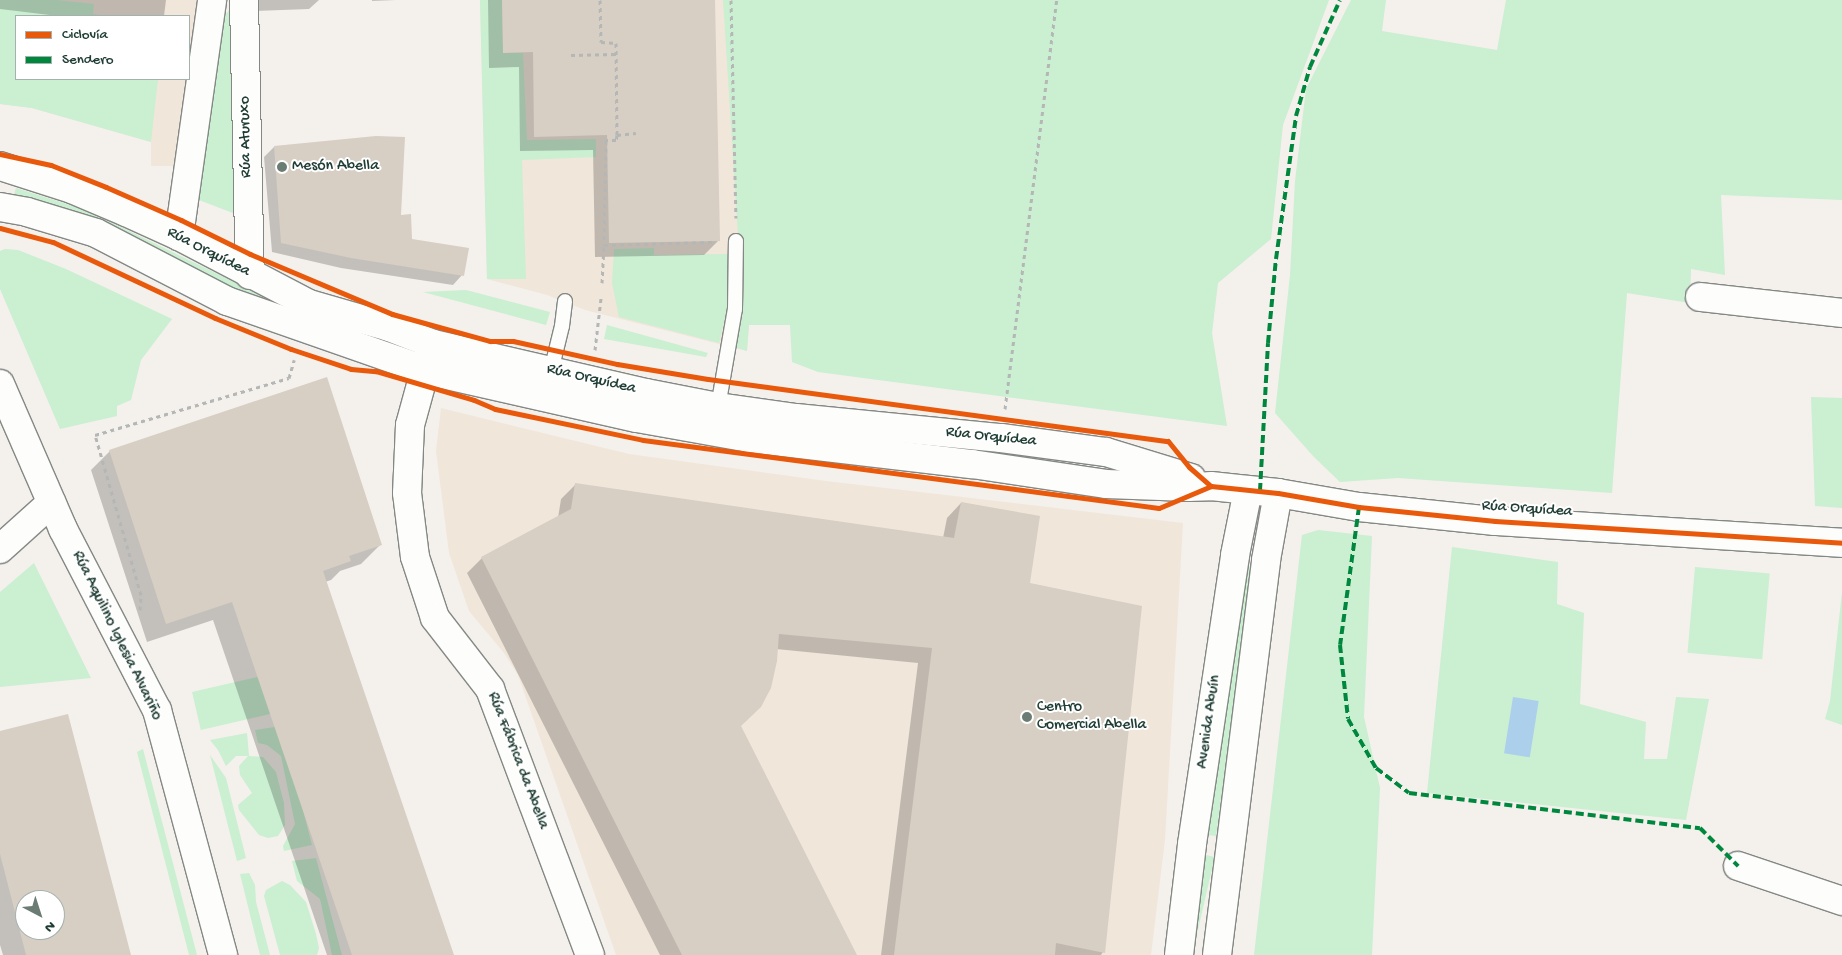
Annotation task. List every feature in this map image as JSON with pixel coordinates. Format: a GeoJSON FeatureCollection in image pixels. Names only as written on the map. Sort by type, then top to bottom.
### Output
{"type":"FeatureCollection","features":[{"type":"Feature","properties":{"kind":"street"},"geometry":{"type":"LineString","coordinates":[[179,236],[212,0]]}},
{"type":"Feature","properties":{"kind":"street","name":"Rúa Aturuxo"},"geometry":{"type":"LineString","coordinates":[[244,0],[250,275]]}},
{"type":"Feature","properties":{"kind":"street","name":"Rúa Orquídea"},"geometry":{"type":"LineString","coordinates":[[0,166],[72,189],[179,236],[250,275],[309,304],[389,327],[433,344],[592,381],[718,407],[796,418],[1001,438],[1106,452],[1188,476],[1211,486]]}},
{"type":"Feature","properties":{"kind":"street","name":"Rúa Orquídea"},"geometry":{"type":"LineString","coordinates":[[0,207],[27,212],[96,233],[227,300],[425,370],[637,418],[748,438],[972,464],[1106,484],[1211,486],[1278,493],[1359,507],[1495,521],[1842,543]]}},
{"type":"Feature","properties":{"kind":"street"},"geometry":{"type":"LineString","coordinates":[[1700,297],[1842,313]]}},
{"type":"Feature","properties":{"kind":"street","name":"Rúa Fábrica da Abella"},"geometry":{"type":"LineString","coordinates":[[433,344],[410,425],[407,493],[415,557],[435,618],[490,689],[590,955]]}},
{"type":"Feature","properties":{"kind":"street","name":"Rúa Aquilino Iglesia Alvariño"},"geometry":{"type":"LineString","coordinates":[[0,384],[63,529],[157,710],[223,955]]}},
{"type":"Feature","properties":{"kind":"street","name":"Avenida Abuín"},"geometry":{"type":"LineString","coordinates":[[1179,955],[1192,844],[1234,564],[1248,490]]}},
{"type":"Feature","properties":{"kind":"street"},"geometry":{"type":"LineString","coordinates":[[1217,955],[1266,560],[1278,493]]}},
{"type":"Feature","properties":{"kind":"street"},"geometry":{"type":"LineString","coordinates":[[0,549],[51,502]]}},
{"type":"Feature","properties":{"kind":"street"},"geometry":{"type":"LineString","coordinates":[[1738,866],[1842,900]]}},
{"type":"Feature","properties":{"kind":"lane"},"geometry":{"type":"LineString","coordinates":[[718,407],[735,309],[736,241]]}},
{"type":"Feature","properties":{"kind":"lane"},"geometry":{"type":"LineString","coordinates":[[551,370],[566,301]]}},
{"type":"Feature","properties":{"kind":"path"},"geometry":{"type":"LineString","coordinates":[[600,0],[601,42],[616,43],[617,135],[616,140],[606,140],[602,283]]}},
{"type":"Feature","properties":{"kind":"path"},"geometry":{"type":"LineString","coordinates":[[604,245],[736,241],[731,0]]}},
{"type":"Feature","properties":{"kind":"path"},"geometry":{"type":"LineString","coordinates":[[1001,438],[1057,0]]}},
{"type":"Feature","properties":{"kind":"path"},"geometry":{"type":"LineString","coordinates":[[571,56],[616,54]]}},
{"type":"Feature","properties":{"kind":"path"},"geometry":{"type":"LineString","coordinates":[[617,135],[636,134]]}},
{"type":"Feature","properties":{"kind":"path"},"geometry":{"type":"LineString","coordinates":[[592,381],[601,298]]}},
{"type":"Feature","properties":{"kind":"path"},"geometry":{"type":"LineString","coordinates":[[140,614],[141,595],[95,436],[289,378],[294,360]]}},
{"type":"Feature","properties":{"kind":"shaded area"},"geometry":{"type":"Polygon","coordinates":[[[0,0],[200,0],[190,79],[190,15],[15,15],[15,80],[190,80],[179,166],[151,166],[151,142],[32,108],[0,104],[0,0]]]}},
{"type":"Feature","properties":{"kind":"shaded area"},"geometry":{"type":"Polygon","coordinates":[[[480,0],[754,0],[772,324],[749,325],[747,351],[585,310],[547,295],[487,279],[480,0]]]}},
{"type":"Feature","properties":{"kind":"shaded area","name":"Centro Comercial Abella"},"geometry":{"type":"Polygon","coordinates":[[[441,408],[629,454],[826,481],[1183,523],[1165,840],[1151,955],[616,955],[518,675],[504,653],[469,611],[449,553],[436,451],[441,408]]]}},
{"type":"Feature","properties":{"kind":"green space"},"geometry":{"type":"Polygon","coordinates":[[[0,0],[57,0],[94,4],[93,14],[101,15],[15,15],[15,80],[158,80],[151,142],[32,108],[0,104],[0,0]]]}},
{"type":"Feature","properties":{"kind":"green space"},"geometry":{"type":"Polygon","coordinates":[[[480,0],[502,0],[503,53],[523,53],[527,140],[596,139],[596,157],[522,160],[526,279],[487,279],[480,0]]]}},
{"type":"Feature","properties":{"kind":"green space"},"geometry":{"type":"Polygon","coordinates":[[[723,0],[1329,0],[1283,125],[1271,239],[1218,283],[1212,333],[1227,426],[818,372],[792,362],[790,325],[749,325],[747,351],[734,347],[743,314],[723,0]]]}},
{"type":"Feature","properties":{"kind":"green space"},"geometry":{"type":"Polygon","coordinates":[[[1351,0],[1386,0],[1382,31],[1497,50],[1506,0],[1842,0],[1842,200],[1721,195],[1725,275],[1691,269],[1690,303],[1627,293],[1612,493],[1398,478],[1340,482],[1313,456],[1275,413],[1290,275],[1295,181],[1306,89],[1351,0]]]}},
{"type":"Feature","properties":{"kind":"green space"},"geometry":{"type":"Polygon","coordinates":[[[230,9],[238,215],[199,200],[222,19],[230,9]]]}},
{"type":"Feature","properties":{"kind":"green space"},"geometry":{"type":"Polygon","coordinates":[[[16,188],[86,210],[232,281],[288,305],[378,334],[377,341],[244,293],[106,224],[39,200],[14,194],[16,188]]]}},
{"type":"Feature","properties":{"kind":"green space"},"geometry":{"type":"Polygon","coordinates":[[[654,248],[654,255],[729,254],[728,306],[719,343],[619,317],[612,283],[614,249],[654,248]]]}},
{"type":"Feature","properties":{"kind":"green space"},"geometry":{"type":"Polygon","coordinates":[[[5,249],[18,250],[66,269],[172,319],[141,360],[131,400],[117,406],[117,416],[60,429],[0,289],[0,251],[5,249]]]}},
{"type":"Feature","properties":{"kind":"green space"},"geometry":{"type":"Polygon","coordinates":[[[466,290],[550,312],[546,325],[423,292],[466,290]]]}},
{"type":"Feature","properties":{"kind":"green space"},"geometry":{"type":"Polygon","coordinates":[[[607,325],[708,353],[706,357],[604,339],[607,325]]]}},
{"type":"Feature","properties":{"kind":"green space"},"geometry":{"type":"Polygon","coordinates":[[[1811,397],[1842,398],[1842,508],[1815,506],[1811,397]]]}},
{"type":"Feature","properties":{"kind":"green space"},"geometry":{"type":"Polygon","coordinates":[[[1318,530],[1372,536],[1364,717],[1380,788],[1372,955],[1254,955],[1302,535],[1318,530]]]}},
{"type":"Feature","properties":{"kind":"green space"},"geometry":{"type":"Polygon","coordinates":[[[1452,547],[1558,562],[1557,604],[1584,613],[1580,704],[1646,722],[1644,759],[1667,759],[1676,697],[1709,699],[1686,820],[1427,793],[1452,547]]]}},
{"type":"Feature","properties":{"kind":"green space"},"geometry":{"type":"Polygon","coordinates":[[[34,563],[91,678],[0,687],[0,592],[34,563]]]}},
{"type":"Feature","properties":{"kind":"green space"},"geometry":{"type":"Polygon","coordinates":[[[1243,566],[1253,567],[1216,836],[1208,835],[1243,566]]]}},
{"type":"Feature","properties":{"kind":"green space"},"geometry":{"type":"Polygon","coordinates":[[[1695,567],[1770,574],[1762,659],[1688,653],[1695,567]]]}},
{"type":"Feature","properties":{"kind":"green space"},"geometry":{"type":"Polygon","coordinates":[[[1842,592],[1842,725],[1825,719],[1830,701],[1842,592]]]}},
{"type":"Feature","properties":{"kind":"green space"},"geometry":{"type":"Polygon","coordinates":[[[270,674],[279,712],[201,730],[192,692],[270,674]]]}},
{"type":"Feature","properties":{"kind":"green space"},"geometry":{"type":"Polygon","coordinates":[[[281,726],[312,845],[284,851],[283,846],[295,824],[281,756],[267,745],[258,743],[255,730],[281,726]]]}},
{"type":"Feature","properties":{"kind":"green space"},"geometry":{"type":"Polygon","coordinates":[[[247,733],[249,756],[263,757],[276,772],[284,803],[285,825],[278,836],[268,838],[259,835],[239,810],[238,805],[252,793],[240,775],[239,766],[248,756],[236,756],[226,766],[218,750],[210,740],[247,733]]]}},
{"type":"Feature","properties":{"kind":"green space"},"geometry":{"type":"Polygon","coordinates":[[[143,749],[197,955],[189,955],[137,752],[143,749]]]}},
{"type":"Feature","properties":{"kind":"green space"},"geometry":{"type":"Polygon","coordinates":[[[210,755],[226,778],[246,858],[237,861],[210,755]]]}},
{"type":"Feature","properties":{"kind":"green space"},"geometry":{"type":"Polygon","coordinates":[[[1206,855],[1215,857],[1192,955],[1183,953],[1206,855]]]}},
{"type":"Feature","properties":{"kind":"green space"},"geometry":{"type":"Polygon","coordinates":[[[316,858],[342,955],[332,955],[320,899],[297,881],[292,861],[316,858]]]}},
{"type":"Feature","properties":{"kind":"green space"},"geometry":{"type":"Polygon","coordinates":[[[249,873],[255,885],[256,902],[270,955],[260,955],[240,874],[249,873]]]}},
{"type":"Feature","properties":{"kind":"green space"},"geometry":{"type":"Polygon","coordinates":[[[282,881],[290,885],[306,902],[319,948],[317,955],[280,955],[264,896],[266,890],[282,881]]]}},
{"type":"Feature","properties":{"kind":"water"},"geometry":{"type":"Polygon","coordinates":[[[1513,697],[1539,701],[1530,757],[1504,753],[1513,697]]]}},
{"type":"Feature","properties":{"kind":"building"},"geometry":{"type":"Polygon","coordinates":[[[502,0],[715,0],[720,241],[609,243],[607,135],[534,137],[533,52],[503,53],[502,0]]]}},
{"type":"Feature","properties":{"kind":"building"},"geometry":{"type":"Polygon","coordinates":[[[376,136],[405,137],[401,215],[411,214],[412,239],[469,248],[464,276],[351,258],[281,243],[274,146],[376,136]]]}},
{"type":"Feature","properties":{"kind":"building"},"geometry":{"type":"Polygon","coordinates":[[[327,377],[382,545],[349,556],[351,561],[323,571],[454,955],[352,955],[232,602],[166,624],[109,450],[327,377]]]}},
{"type":"Feature","properties":{"kind":"building","name":"Centro Comercial Abella"},"geometry":{"type":"Polygon","coordinates":[[[575,483],[954,538],[961,502],[1040,516],[1030,583],[1142,606],[1105,953],[1056,943],[1055,955],[894,955],[932,648],[779,634],[777,661],[771,688],[761,707],[741,726],[857,955],[682,955],[481,557],[571,509],[575,483]]]}},
{"type":"Feature","properties":{"kind":"building"},"geometry":{"type":"Polygon","coordinates":[[[68,714],[131,955],[26,955],[22,940],[65,940],[65,890],[15,890],[15,912],[0,854],[0,731],[68,714]]]}},
{"type":"Feature","properties":{"kind":"marked path"},"geometry":{"type":"LineString","coordinates":[[1260,491],[1268,343],[1276,259],[1296,116],[1310,67],[1340,0]]}},
{"type":"Feature","properties":{"kind":"marked path"},"geometry":{"type":"LineString","coordinates":[[1359,507],[1340,645],[1348,719],[1376,768],[1409,793],[1700,828],[1738,866]]}},
{"type":"Feature","properties":{"kind":"cycle path"},"geometry":{"type":"LineString","coordinates":[[0,154],[51,165],[106,187],[181,220],[250,254],[392,314],[490,341],[513,341],[617,364],[708,379],[1168,441],[1189,467],[1211,486]]}},
{"type":"Feature","properties":{"kind":"cycle path"},"geometry":{"type":"LineString","coordinates":[[0,228],[53,242],[215,318],[291,349],[351,369],[376,371],[474,400],[495,409],[643,440],[1159,508],[1211,486]]}},
{"type":"Feature","properties":{"kind":"cycle path"},"geometry":{"type":"LineString","coordinates":[[1211,486],[1278,493],[1359,507],[1495,521],[1842,543]]}},
{"type":"Feature","properties":{"kind":"place","name":"Mesón Abella"},"geometry":{"type":"Point","coordinates":[282,167]}},
{"type":"Feature","properties":{"kind":"place","name":"Centro Comercial Abella"},"geometry":{"type":"Point","coordinates":[1027,717]}}]}
